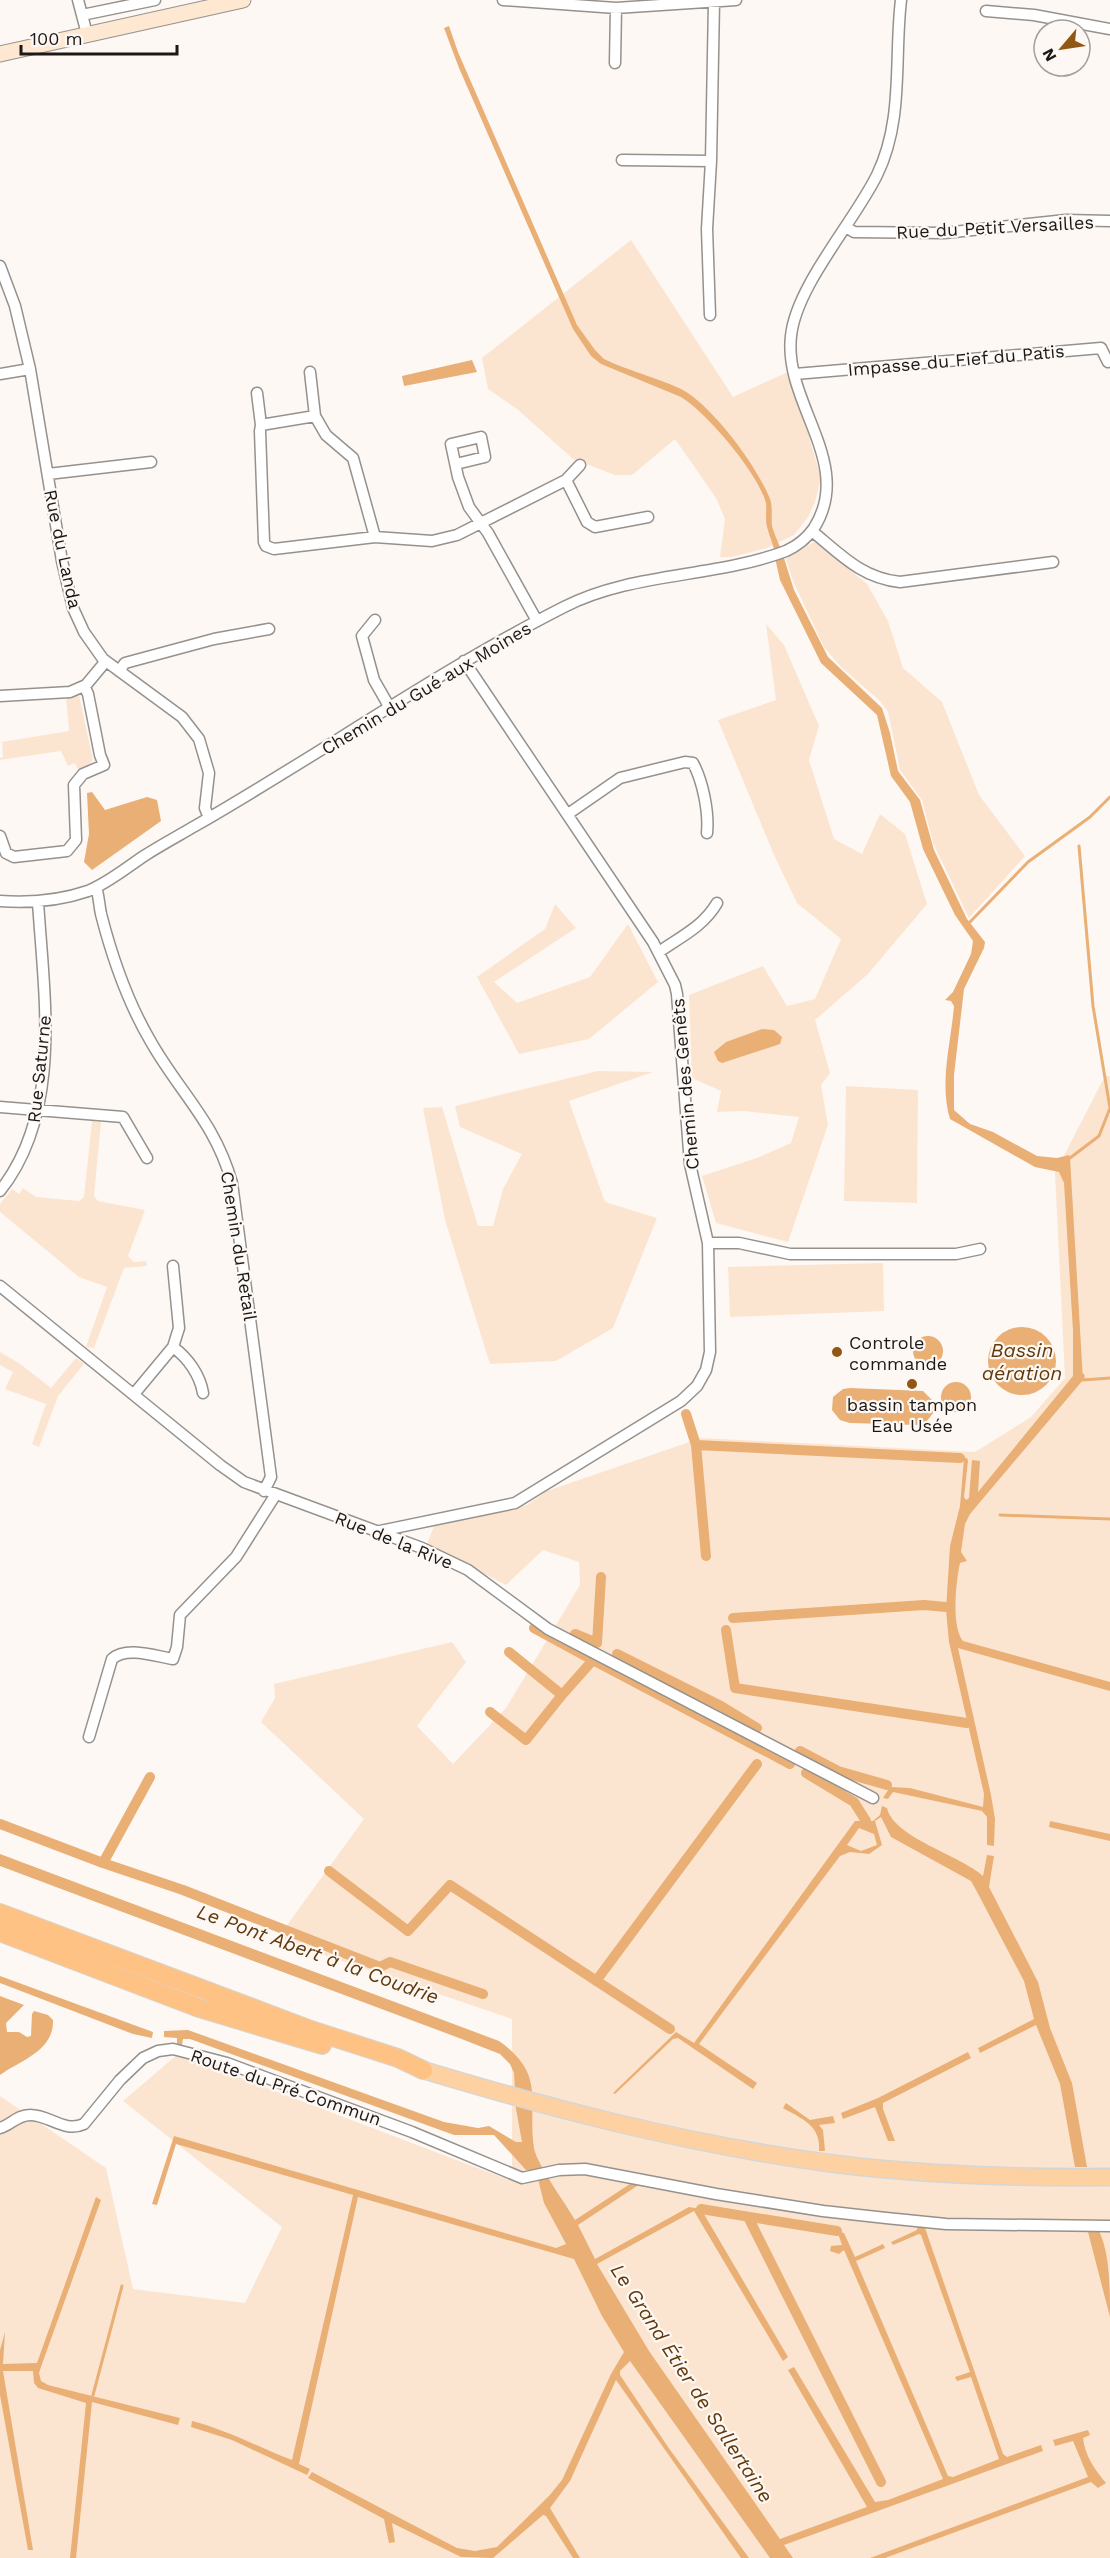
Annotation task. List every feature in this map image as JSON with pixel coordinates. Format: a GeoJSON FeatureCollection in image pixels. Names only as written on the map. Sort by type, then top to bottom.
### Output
{"type":"FeatureCollection","features":[{"type":"Feature","properties":{"kind":"highway"},"geometry":{"type":"LineString","coordinates":[[0,1913],[312,2030],[398,2058],[423,2070]]}},
{"type":"Feature","properties":{"kind":"highway"},"geometry":{"type":"LineString","coordinates":[[0,1932],[199,2008],[310,2042],[423,2070]]}},
{"type":"Feature","properties":{"kind":"main road"},"geometry":{"type":"LineString","coordinates":[[0,54],[243,0]]}},
{"type":"Feature","properties":{"kind":"main road"},"geometry":{"type":"LineString","coordinates":[[423,2070],[567,2112],[686,2139],[809,2160],[945,2174],[1110,2177]]}},
{"type":"Feature","properties":{"kind":"street"},"geometry":{"type":"LineString","coordinates":[[78,0],[87,34]]}},
{"type":"Feature","properties":{"kind":"street"},"geometry":{"type":"LineString","coordinates":[[82,15],[155,0]]}},
{"type":"Feature","properties":{"kind":"street"},"geometry":{"type":"LineString","coordinates":[[502,0],[574,3],[616,8],[736,0]]}},
{"type":"Feature","properties":{"kind":"street","name":"Chemin du Gué aux Moines"},"geometry":{"type":"LineString","coordinates":[[0,901],[38,902],[96,887],[209,818],[255,793],[464,661],[578,600],[604,591],[787,550],[803,541],[812,531],[822,513],[827,490],[826,465],[795,374],[790,339],[798,306],[878,173],[891,139],[897,93],[901,0]]}},
{"type":"Feature","properties":{"kind":"street"},"geometry":{"type":"LineString","coordinates":[[710,315],[707,228],[711,161],[714,2]]}},
{"type":"Feature","properties":{"kind":"street"},"geometry":{"type":"LineString","coordinates":[[615,63],[616,8]]}},
{"type":"Feature","properties":{"kind":"street"},"geometry":{"type":"LineString","coordinates":[[986,11],[1034,15],[1110,28]]}},
{"type":"Feature","properties":{"kind":"street"},"geometry":{"type":"LineString","coordinates":[[622,160],[711,161]]}},
{"type":"Feature","properties":{"kind":"street","name":"Rue du Petit Versailles"},"geometry":{"type":"LineString","coordinates":[[846,227],[854,232],[944,233],[1066,220],[1110,221]]}},
{"type":"Feature","properties":{"kind":"street","name":"Rue du Landa"},"geometry":{"type":"LineString","coordinates":[[0,266],[15,306],[30,369],[62,561],[73,608],[84,632],[106,661],[182,717],[199,739],[209,772],[205,808],[209,818]]}},
{"type":"Feature","properties":{"kind":"street","name":"Impasse du Fief du Patis"},"geometry":{"type":"LineString","coordinates":[[795,374],[1101,348],[1108,362]]}},
{"type":"Feature","properties":{"kind":"street"},"geometry":{"type":"LineString","coordinates":[[0,374],[30,369]]}},
{"type":"Feature","properties":{"kind":"street"},"geometry":{"type":"LineString","coordinates":[[310,372],[315,416],[326,435],[353,458],[375,537]]}},
{"type":"Feature","properties":{"kind":"street"},"geometry":{"type":"LineString","coordinates":[[257,393],[261,425],[264,542],[266,546],[274,549],[375,537],[432,541],[458,535],[566,480],[580,465]]}},
{"type":"Feature","properties":{"kind":"street"},"geometry":{"type":"LineString","coordinates":[[261,425],[315,416]]}},
{"type":"Feature","properties":{"kind":"street"},"geometry":{"type":"LineString","coordinates":[[48,474],[151,462]]}},
{"type":"Feature","properties":{"kind":"street"},"geometry":{"type":"LineString","coordinates":[[456,464],[458,477],[469,507],[488,533],[537,621]]}},
{"type":"Feature","properties":{"kind":"street"},"geometry":{"type":"LineString","coordinates":[[566,480],[586,522],[595,527],[648,517]]}},
{"type":"Feature","properties":{"kind":"street"},"geometry":{"type":"LineString","coordinates":[[812,531],[852,564],[880,580],[900,582],[1053,562]]}},
{"type":"Feature","properties":{"kind":"street"},"geometry":{"type":"LineString","coordinates":[[375,620],[362,636],[370,669],[390,708]]}},
{"type":"Feature","properties":{"kind":"street"},"geometry":{"type":"LineString","coordinates":[[119,670],[125,663],[214,639],[269,629]]}},
{"type":"Feature","properties":{"kind":"street"},"geometry":{"type":"LineString","coordinates":[[0,696],[70,692],[84,686],[106,661]]}},
{"type":"Feature","properties":{"kind":"street","name":"Chemin des Genêts"},"geometry":{"type":"LineString","coordinates":[[375,1532],[515,1503],[681,1401],[697,1386],[706,1370],[710,1352],[708,1243],[690,1164],[677,994],[658,952],[464,661]]}},
{"type":"Feature","properties":{"kind":"street"},"geometry":{"type":"LineString","coordinates":[[0,836],[6,854],[14,857],[67,851],[72,848],[76,840],[74,785],[82,774],[104,765],[99,755],[88,694],[84,686]]}},
{"type":"Feature","properties":{"kind":"street"},"geometry":{"type":"LineString","coordinates":[[568,814],[620,778],[685,762],[693,763],[697,771],[708,820],[707,833]]}},
{"type":"Feature","properties":{"kind":"street","name":"Chemin du Retail"},"geometry":{"type":"LineString","coordinates":[[96,887],[101,913],[118,966],[141,1022],[157,1052],[208,1125],[225,1159],[232,1183],[271,1477],[264,1491]]}},
{"type":"Feature","properties":{"kind":"street","name":"Rue Saturne"},"geometry":{"type":"LineString","coordinates":[[0,1191],[23,1158],[34,1129],[45,1043],[46,999],[38,902]]}},
{"type":"Feature","properties":{"kind":"street"},"geometry":{"type":"LineString","coordinates":[[658,952],[703,922],[710,916],[717,903]]}},
{"type":"Feature","properties":{"kind":"street"},"geometry":{"type":"LineString","coordinates":[[0,1107],[123,1117],[147,1158]]}},
{"type":"Feature","properties":{"kind":"street"},"geometry":{"type":"LineString","coordinates":[[708,1243],[739,1243],[790,1254],[956,1254],[980,1249]]}},
{"type":"Feature","properties":{"kind":"street"},"geometry":{"type":"LineString","coordinates":[[134,1394],[173,1347],[179,1328],[173,1266]]}},
{"type":"Feature","properties":{"kind":"street","name":"Rue de la Rive"},"geometry":{"type":"LineString","coordinates":[[0,1286],[244,1482],[422,1548],[468,1570],[548,1629],[873,1798]]}},
{"type":"Feature","properties":{"kind":"street"},"geometry":{"type":"LineString","coordinates":[[173,1347],[183,1354],[201,1382],[204,1393]]}},
{"type":"Feature","properties":{"kind":"street"},"geometry":{"type":"LineString","coordinates":[[89,1737],[112,1659],[126,1652],[172,1659],[177,1647],[180,1615],[236,1557],[276,1494]]}},
{"type":"Feature","properties":{"kind":"street","name":"Route du Pré Commun"},"geometry":{"type":"LineString","coordinates":[[0,2128],[17,2118],[29,2115],[41,2117],[64,2127],[76,2128],[84,2124],[134,2066],[149,2054],[173,2049],[227,2063],[412,2132],[507,2173],[527,2177],[550,2172],[585,2169],[806,2209],[946,2224],[1110,2226]]}},
{"type":"Feature","properties":{"kind":"shaded area"},"geometry":{"type":"Polygon","coordinates":[[[631,240],[733,397],[790,371],[821,478],[815,502],[808,517],[794,535],[767,548],[732,557],[720,557],[725,519],[716,498],[675,439],[632,475],[615,475],[573,459],[517,409],[488,389],[482,358],[631,240]]]}},
{"type":"Feature","properties":{"kind":"shaded area"},"geometry":{"type":"Polygon","coordinates":[[[815,541],[867,584],[888,621],[903,668],[942,702],[979,795],[1025,856],[969,918],[933,843],[922,800],[900,770],[888,712],[880,701],[841,667],[824,647],[793,581],[786,559],[815,541]]]}},
{"type":"Feature","properties":{"kind":"shaded area"},"geometry":{"type":"Polygon","coordinates":[[[766,624],[784,645],[819,726],[809,760],[834,839],[862,854],[880,814],[905,834],[927,904],[868,974],[815,1020],[830,1073],[821,1085],[828,1125],[788,1242],[716,1223],[702,1176],[757,1158],[791,1143],[799,1117],[744,1111],[717,1112],[721,1091],[692,1078],[689,995],[763,966],[787,1006],[815,999],[841,939],[797,903],[774,855],[718,720],[776,700],[766,624]]]}},
{"type":"Feature","properties":{"kind":"shaded area"},"geometry":{"type":"Polygon","coordinates":[[[79,695],[93,760],[88,766],[78,770],[75,763],[68,766],[61,751],[0,760],[3,757],[2,742],[69,731],[66,696],[79,695]]]}},
{"type":"Feature","properties":{"kind":"shaded area"},"geometry":{"type":"Polygon","coordinates":[[[555,904],[576,928],[494,982],[517,1003],[590,977],[628,924],[658,982],[589,1039],[519,1054],[477,977],[545,929],[555,904]]]}},
{"type":"Feature","properties":{"kind":"shaded area"},"geometry":{"type":"Polygon","coordinates":[[[598,1071],[653,1072],[569,1101],[605,1202],[657,1218],[613,1328],[556,1361],[490,1364],[445,1220],[423,1108],[442,1107],[478,1226],[493,1226],[503,1189],[522,1154],[460,1127],[455,1106],[598,1071]]]}},
{"type":"Feature","properties":{"kind":"shaded area"},"geometry":{"type":"Polygon","coordinates":[[[1105,1076],[1110,1076],[1110,2558],[0,2558],[0,2096],[106,2168],[133,2289],[245,2303],[282,2227],[123,2101],[178,2054],[512,2181],[512,2019],[277,1939],[364,1819],[261,1722],[275,1698],[274,1684],[452,1642],[466,1662],[417,1726],[453,1764],[506,1708],[580,1585],[579,1562],[543,1550],[506,1585],[427,1544],[434,1526],[527,1505],[547,1491],[701,1438],[975,1452],[1031,1417],[1065,1378],[1055,1173],[1105,1076]]]}},
{"type":"Feature","properties":{"kind":"shaded area"},"geometry":{"type":"Polygon","coordinates":[[[846,1086],[918,1090],[917,1203],[844,1201],[846,1086]]]}},
{"type":"Feature","properties":{"kind":"shaded area"},"geometry":{"type":"Polygon","coordinates":[[[92,1121],[101,1122],[94,1196],[98,1201],[145,1210],[128,1256],[134,1262],[146,1261],[147,1266],[124,1268],[94,1348],[86,1347],[107,1287],[79,1277],[0,1212],[0,1204],[12,1189],[19,1194],[23,1188],[36,1197],[79,1201],[84,1197],[92,1121]]]}},
{"type":"Feature","properties":{"kind":"shaded area"},"geometry":{"type":"Polygon","coordinates":[[[883,1263],[884,1311],[730,1317],[728,1267],[883,1263]]]}},
{"type":"Feature","properties":{"kind":"shaded area"},"geometry":{"type":"Polygon","coordinates":[[[0,1352],[19,1363],[51,1388],[76,1358],[84,1364],[58,1396],[39,1447],[32,1444],[46,1404],[5,1389],[13,1372],[0,1365],[0,1352]]]}},
{"type":"Feature","properties":{"kind":"water"},"geometry":{"type":"Polygon","coordinates":[[[449,26],[458,52],[577,325],[604,359],[681,389],[706,408],[719,422],[764,485],[771,502],[772,526],[780,547],[774,549],[767,527],[766,503],[753,476],[704,416],[681,397],[601,364],[591,356],[573,329],[459,68],[444,28],[449,26]]]}},
{"type":"Feature","properties":{"kind":"water"},"geometry":{"type":"Polygon","coordinates":[[[472,360],[477,372],[404,386],[402,376],[472,360]]]}},
{"type":"Feature","properties":{"kind":"water"},"geometry":{"type":"Polygon","coordinates":[[[783,555],[794,590],[828,657],[882,708],[898,771],[920,800],[934,850],[967,919],[985,942],[964,989],[954,1075],[954,1110],[970,1124],[993,1132],[1037,1156],[1057,1158],[1069,1155],[1070,1158],[1083,1380],[970,1514],[965,1524],[961,1552],[967,1561],[960,1563],[956,1615],[959,1634],[963,1641],[1110,1682],[1110,1691],[958,1648],[991,1795],[995,1819],[994,1846],[987,1845],[987,1817],[982,1811],[893,1792],[888,1799],[883,1798],[890,1787],[910,1788],[983,1807],[984,1794],[949,1642],[946,1610],[950,1546],[960,1506],[964,1458],[968,1461],[964,1497],[966,1500],[969,1498],[972,1460],[980,1461],[978,1492],[1073,1376],[1073,1331],[1064,1183],[1059,1172],[1035,1167],[950,1119],[946,1077],[954,1006],[951,1001],[945,1000],[953,992],[971,954],[973,941],[955,915],[923,849],[910,802],[891,776],[877,715],[821,663],[780,580],[775,558],[783,555]]]}},
{"type":"Feature","properties":{"kind":"water"},"geometry":{"type":"Polygon","coordinates":[[[92,792],[105,810],[147,797],[157,800],[161,821],[92,870],[84,862],[89,834],[87,793],[92,792]]]}},
{"type":"Feature","properties":{"kind":"water"},"geometry":{"type":"Polygon","coordinates":[[[762,1029],[774,1030],[782,1037],[780,1044],[722,1063],[718,1061],[714,1052],[726,1042],[762,1029]]]}},
{"type":"Feature","properties":{"kind":"water","name":"Bassin aération"},"geometry":{"type":"Polygon","coordinates":[[[1015,1327],[1029,1327],[1041,1332],[1051,1342],[1056,1361],[1051,1380],[1041,1390],[1029,1395],[1015,1395],[1003,1390],[993,1380],[988,1368],[988,1354],[993,1342],[1003,1332],[1015,1327]]]}},
{"type":"Feature","properties":{"kind":"water"},"geometry":{"type":"Polygon","coordinates":[[[928,1336],[939,1340],[943,1351],[939,1362],[928,1366],[917,1362],[913,1351],[917,1340],[928,1336]]]}},
{"type":"Feature","properties":{"kind":"water"},"geometry":{"type":"Polygon","coordinates":[[[956,1382],[966,1387],[971,1397],[966,1407],[956,1412],[946,1407],[941,1397],[946,1387],[956,1382]]]}},
{"type":"Feature","properties":{"kind":"water","name":"Bassin aération"},"geometry":{"type":"Polygon","coordinates":[[[843,1389],[923,1391],[933,1401],[934,1412],[926,1422],[919,1425],[850,1423],[840,1420],[832,1410],[833,1397],[843,1389]]]}},
{"type":"Feature","properties":{"kind":"water"},"geometry":{"type":"Polygon","coordinates":[[[882,1806],[887,1808],[892,1819],[914,1837],[973,1868],[983,1876],[987,1855],[994,1856],[989,1887],[1038,1982],[1050,2028],[1072,2083],[1087,2167],[1075,2167],[1060,2084],[1036,2025],[980,2053],[978,2048],[1034,2019],[1024,1981],[971,1881],[891,1837],[881,1817],[875,1821],[882,1845],[869,1854],[850,1852],[840,1856],[699,2044],[757,2083],[753,2089],[678,2038],[673,2039],[615,2094],[613,2093],[676,2032],[694,2043],[855,1821],[873,1821],[880,1815],[882,1806]],[[859,1828],[847,1845],[861,1851],[877,1845],[874,1834],[859,1828]]]}},
{"type":"Feature","properties":{"kind":"water"},"geometry":{"type":"Polygon","coordinates":[[[1050,1821],[1110,1834],[1110,1841],[1049,1827],[1050,1821]]]}},
{"type":"Feature","properties":{"kind":"water"},"geometry":{"type":"Polygon","coordinates":[[[0,1854],[499,2041],[524,2065],[532,2090],[532,2131],[536,2155],[575,2220],[633,2182],[640,2184],[578,2225],[595,2259],[689,2207],[701,2209],[788,2357],[783,2361],[694,2211],[597,2264],[649,2351],[780,2539],[867,2507],[788,2370],[794,2367],[875,2502],[888,2500],[943,2479],[844,2250],[839,2254],[830,2251],[831,2246],[842,2245],[837,2231],[844,2233],[855,2257],[883,2244],[885,2248],[856,2261],[948,2476],[953,2477],[999,2459],[971,2377],[957,2381],[955,2377],[970,2372],[921,2235],[893,2245],[891,2242],[917,2230],[918,2224],[924,2225],[1003,2454],[1007,2457],[1041,2445],[1043,2451],[784,2545],[793,2558],[770,2558],[630,2361],[620,2371],[620,2375],[668,2447],[749,2558],[741,2558],[616,2380],[570,2481],[550,2508],[580,2558],[573,2558],[546,2516],[543,2515],[493,2558],[461,2557],[392,2523],[395,2542],[389,2543],[384,2519],[308,2478],[312,2472],[457,2548],[475,2551],[497,2547],[549,2496],[562,2480],[611,2374],[624,2352],[602,2316],[574,2259],[358,2197],[299,2464],[310,2469],[307,2475],[232,2440],[191,2427],[192,2421],[205,2425],[292,2460],[353,2195],[176,2144],[157,2205],[152,2204],[174,2136],[556,2248],[566,2244],[544,2203],[538,2179],[532,2170],[526,2170],[494,2135],[454,2135],[190,2039],[183,2039],[182,2045],[177,2044],[177,2038],[164,2037],[164,2031],[188,2030],[444,2122],[478,2128],[489,2126],[516,2142],[522,2142],[516,2109],[514,2073],[510,2064],[500,2054],[459,2038],[0,1866],[0,1854]]]}},
{"type":"Feature","properties":{"kind":"water"},"geometry":{"type":"Polygon","coordinates":[[[0,1976],[153,2032],[152,2038],[133,2034],[0,1983],[0,1976]]]}},
{"type":"Feature","properties":{"kind":"water"},"geometry":{"type":"Polygon","coordinates":[[[0,1996],[24,2005],[6,2023],[7,2032],[19,2032],[27,2037],[31,2036],[34,2011],[48,2015],[53,2020],[52,2031],[42,2047],[35,2054],[0,2075],[0,1996]]]}},
{"type":"Feature","properties":{"kind":"water"},"geometry":{"type":"Polygon","coordinates":[[[968,2052],[971,2058],[883,2103],[883,2109],[895,2141],[888,2141],[875,2107],[843,2119],[841,2113],[878,2098],[968,2052]]]}},
{"type":"Feature","properties":{"kind":"water"},"geometry":{"type":"Polygon","coordinates":[[[786,2103],[810,2120],[833,2116],[835,2123],[819,2125],[823,2130],[825,2151],[819,2151],[817,2135],[809,2124],[783,2108],[786,2103]]]}},
{"type":"Feature","properties":{"kind":"water"},"geometry":{"type":"Polygon","coordinates":[[[96,2197],[101,2200],[39,2373],[41,2381],[48,2385],[180,2418],[178,2425],[92,2402],[76,2558],[70,2558],[86,2403],[38,2388],[34,2383],[33,2371],[3,2371],[33,2550],[28,2550],[0,2395],[0,2350],[5,2332],[3,2364],[37,2363],[96,2197]]]}},
{"type":"Feature","properties":{"kind":"water"},"geometry":{"type":"Polygon","coordinates":[[[1099,2231],[1107,2261],[1110,2317],[1088,2232],[1099,2231]]]}},
{"type":"Feature","properties":{"kind":"water"},"geometry":{"type":"Polygon","coordinates":[[[1088,2430],[1090,2435],[1083,2438],[1088,2457],[1106,2483],[1098,2488],[1091,2482],[885,2558],[870,2558],[1088,2477],[1073,2441],[1055,2446],[1053,2440],[1088,2430]]]}},
{"type":"Feature","properties":{"kind":"waterway"},"geometry":{"type":"LineString","coordinates":[[969,923],[1028,862],[1090,817],[1110,797]]}},
{"type":"Feature","properties":{"kind":"waterway"},"geometry":{"type":"LineString","coordinates":[[1070,1158],[1099,1136],[1110,1108],[1093,1006],[1079,846]]}},
{"type":"Feature","properties":{"kind":"waterway"},"geometry":{"type":"LineString","coordinates":[[1083,1375],[1083,1380],[1110,1378]]}},
{"type":"Feature","properties":{"kind":"waterway"},"geometry":{"type":"LineString","coordinates":[[686,1414],[696,1445],[960,1458]]}},
{"type":"Feature","properties":{"kind":"waterway"},"geometry":{"type":"LineString","coordinates":[[696,1445],[706,1556]]}},
{"type":"Feature","properties":{"kind":"waterway"},"geometry":{"type":"LineString","coordinates":[[1000,1515],[1110,1519]]}},
{"type":"Feature","properties":{"kind":"waterway"},"geometry":{"type":"LineString","coordinates":[[575,1634],[597,1643],[601,1577]]}},
{"type":"Feature","properties":{"kind":"waterway"},"geometry":{"type":"LineString","coordinates":[[733,1618],[924,1605],[946,1607]]}},
{"type":"Feature","properties":{"kind":"waterway"},"geometry":{"type":"LineString","coordinates":[[534,1628],[593,1660],[562,1695]]}},
{"type":"Feature","properties":{"kind":"waterway"},"geometry":{"type":"LineString","coordinates":[[726,1630],[735,1688],[967,1723]]}},
{"type":"Feature","properties":{"kind":"waterway"},"geometry":{"type":"LineString","coordinates":[[490,1712],[526,1740],[562,1695],[509,1652]]}},
{"type":"Feature","properties":{"kind":"waterway"},"geometry":{"type":"LineString","coordinates":[[617,1654],[721,1706],[757,1728]]}},
{"type":"Feature","properties":{"kind":"waterway"},"geometry":{"type":"LineString","coordinates":[[593,1660],[790,1764]]}},
{"type":"Feature","properties":{"kind":"waterway"},"geometry":{"type":"LineString","coordinates":[[800,1751],[838,1771],[887,1785]]}},
{"type":"Feature","properties":{"kind":"waterway"},"geometry":{"type":"LineString","coordinates":[[596,1981],[757,1764]]}},
{"type":"Feature","properties":{"kind":"waterway"},"geometry":{"type":"LineString","coordinates":[[806,1773],[854,1802],[866,1821]]}},
{"type":"Feature","properties":{"kind":"waterway","name":"Le Pont Abert à la Coudrie"},"geometry":{"type":"LineString","coordinates":[[150,1777],[103,1863],[183,1890],[380,1967],[390,1962],[483,1994]]}},
{"type":"Feature","properties":{"kind":"waterway"},"geometry":{"type":"LineString","coordinates":[[0,1824],[103,1863]]}},
{"type":"Feature","properties":{"kind":"waterway"},"geometry":{"type":"LineString","coordinates":[[329,1871],[408,1931],[450,1885],[670,2029]]}},
{"type":"Feature","properties":{"kind":"waterway"},"geometry":{"type":"LineString","coordinates":[[701,2209],[837,2231]]}},
{"type":"Feature","properties":{"kind":"waterway"},"geometry":{"type":"LineString","coordinates":[[748,2217],[881,2482]]}},
{"type":"Feature","properties":{"kind":"waterway"},"geometry":{"type":"LineString","coordinates":[[93,2395],[122,2286]]}},
{"type":"Feature","properties":{"kind":"place","name":"Controle commande"},"geometry":{"type":"Point","coordinates":[837,1352]}},
{"type":"Feature","properties":{"kind":"place","name":"bassin tampon Eau Usée"},"geometry":{"type":"Point","coordinates":[912,1384]}},
{"type":"Feature","properties":{"kind":"water label","name":"Le Grand Étier de Sallertaine"},"geometry":{"type":"Point","coordinates":[692,2383]}}]}
